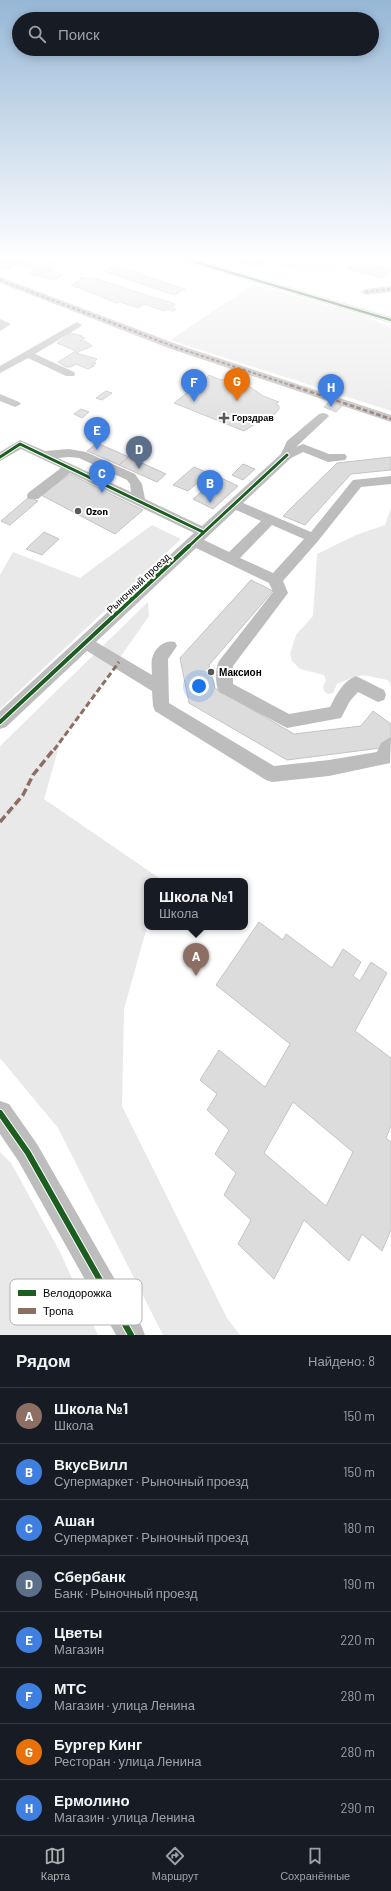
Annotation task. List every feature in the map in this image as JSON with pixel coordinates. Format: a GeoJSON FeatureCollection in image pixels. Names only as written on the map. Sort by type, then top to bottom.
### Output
{"type":"FeatureCollection","features":[{"type":"Feature","properties":{"kind":"street"},"geometry":{"type":"LineString","coordinates":[[108,321],[175,347],[391,419]]}},
{"type":"Feature","properties":{"kind":"street"},"geometry":{"type":"LineString","coordinates":[[0,322],[6,324],[0,328]]}},
{"type":"Feature","properties":{"kind":"street"},"geometry":{"type":"LineString","coordinates":[[0,370],[77,325]]}},
{"type":"Feature","properties":{"kind":"street"},"geometry":{"type":"LineString","coordinates":[[27,354],[70,374]]}},
{"type":"Feature","properties":{"kind":"street"},"geometry":{"type":"LineString","coordinates":[[0,397],[15,404]]}},
{"type":"Feature","properties":{"kind":"street"},"geometry":{"type":"LineString","coordinates":[[287,455],[292,444],[323,416]]}},
{"type":"Feature","properties":{"kind":"street"},"geometry":{"type":"LineString","coordinates":[[0,457],[20,444],[139,502],[199,537],[231,558],[275,580],[281,592],[225,665],[225,687],[287,721],[335,713],[344,696],[356,683],[378,695]]}},
{"type":"Feature","properties":{"kind":"street"},"geometry":{"type":"LineString","coordinates":[[287,455],[303,448],[328,458],[341,456]]}},
{"type":"Feature","properties":{"kind":"street"},"geometry":{"type":"LineString","coordinates":[[43,455],[69,453],[82,455],[131,477],[136,484],[139,502]]}},
{"type":"Feature","properties":{"kind":"street","name":"Рыночный проезд"},"geometry":{"type":"LineString","coordinates":[[0,722],[287,455]]}},
{"type":"Feature","properties":{"kind":"street"},"geometry":{"type":"LineString","coordinates":[[33,496],[69,468]]}},
{"type":"Feature","properties":{"kind":"street"},"geometry":{"type":"LineString","coordinates":[[275,580],[313,538],[357,483],[391,480]]}},
{"type":"Feature","properties":{"kind":"street"},"geometry":{"type":"LineString","coordinates":[[235,504],[313,538]]}},
{"type":"Feature","properties":{"kind":"street"},"geometry":{"type":"LineString","coordinates":[[231,558],[270,520]]}},
{"type":"Feature","properties":{"kind":"street"},"geometry":{"type":"LineString","coordinates":[[86,643],[160,688]]}},
{"type":"Feature","properties":{"kind":"street"},"geometry":{"type":"LineString","coordinates":[[169,646],[160,658],[161,706],[272,774],[328,768],[384,758],[391,744]]}},
{"type":"Feature","properties":{"kind":"street"},"geometry":{"type":"LineString","coordinates":[[0,1113],[28,1153],[99,1279]]}},
{"type":"Feature","properties":{"kind":"street"},"geometry":{"type":"LineString","coordinates":[[125,1325],[131,1335]]}},
{"type":"Feature","properties":{"kind":"shaded area"},"geometry":{"type":"Polygon","coordinates":[[[198,321],[376,321],[391,328],[391,411],[170,340],[198,321]]]}},
{"type":"Feature","properties":{"kind":"shaded area"},"geometry":{"type":"Polygon","coordinates":[[[391,508],[391,688],[389,681],[387,680],[367,676],[358,676],[337,684],[333,693],[328,694],[324,691],[323,687],[326,680],[324,675],[300,669],[292,661],[290,654],[296,635],[313,616],[317,554],[356,535],[385,525],[391,508]]]}},
{"type":"Feature","properties":{"kind":"shaded area"},"geometry":{"type":"Polygon","coordinates":[[[152,525],[181,539],[0,709],[0,575],[13,552],[80,578],[152,525]]]}},
{"type":"Feature","properties":{"kind":"shaded area"},"geometry":{"type":"Polygon","coordinates":[[[148,602],[149,616],[60,743],[44,799],[159,878],[144,878],[144,930],[146,930],[124,1009],[122,1106],[227,1318],[240,1335],[163,1335],[142,1294],[142,1279],[135,1279],[58,1128],[0,1058],[0,746],[148,602]]]}},
{"type":"Feature","properties":{"kind":"shaded area"},"geometry":{"type":"Polygon","coordinates":[[[0,1152],[11,1163],[59,1250],[72,1279],[10,1279],[10,1325],[93,1325],[98,1335],[0,1335],[0,1152]]]}},
{"type":"Feature","properties":{"kind":"building"},"geometry":{"type":"Polygon","coordinates":[[[71,333],[82,336],[81,337],[85,338],[80,341],[85,341],[92,346],[76,353],[97,359],[94,362],[96,363],[92,365],[94,366],[88,369],[76,364],[71,367],[66,367],[58,362],[76,351],[57,343],[71,333]]]}},
{"type":"Feature","properties":{"kind":"building"},"geometry":{"type":"Polygon","coordinates":[[[209,375],[221,380],[233,378],[240,380],[263,396],[279,402],[276,404],[279,406],[279,409],[275,414],[266,417],[244,431],[174,403],[192,389],[189,386],[193,379],[199,377],[206,378],[209,375]]]}},
{"type":"Feature","properties":{"kind":"building"},"geometry":{"type":"Polygon","coordinates":[[[106,391],[112,393],[102,400],[96,398],[106,391]]]}},
{"type":"Feature","properties":{"kind":"building"},"geometry":{"type":"Polygon","coordinates":[[[329,402],[342,406],[336,412],[324,407],[329,402]]]}},
{"type":"Feature","properties":{"kind":"building"},"geometry":{"type":"Polygon","coordinates":[[[81,409],[89,412],[82,418],[74,414],[81,409]]]}},
{"type":"Feature","properties":{"kind":"building"},"geometry":{"type":"Polygon","coordinates":[[[97,443],[129,457],[119,465],[87,451],[97,443]]]}},
{"type":"Feature","properties":{"kind":"building"},"geometry":{"type":"Polygon","coordinates":[[[129,457],[166,474],[157,482],[119,465],[129,457]]]}},
{"type":"Feature","properties":{"kind":"building"},"geometry":{"type":"Polygon","coordinates":[[[391,457],[391,470],[351,474],[305,525],[283,516],[337,463],[391,457]]]}},
{"type":"Feature","properties":{"kind":"building"},"geometry":{"type":"Polygon","coordinates":[[[243,464],[255,469],[243,480],[232,475],[243,464]]]}},
{"type":"Feature","properties":{"kind":"building"},"geometry":{"type":"Polygon","coordinates":[[[194,467],[209,473],[188,491],[173,485],[194,467]]]}},
{"type":"Feature","properties":{"kind":"building"},"geometry":{"type":"Polygon","coordinates":[[[70,474],[143,510],[115,534],[41,495],[70,474]]]}},
{"type":"Feature","properties":{"kind":"building"},"geometry":{"type":"Polygon","coordinates":[[[219,477],[238,486],[213,509],[193,499],[219,477]]]}},
{"type":"Feature","properties":{"kind":"building"},"geometry":{"type":"Polygon","coordinates":[[[29,497],[38,501],[10,525],[1,521],[29,497]]]}},
{"type":"Feature","properties":{"kind":"building"},"geometry":{"type":"Polygon","coordinates":[[[44,532],[59,539],[42,555],[26,549],[44,532]]]}},
{"type":"Feature","properties":{"kind":"building"},"geometry":{"type":"Polygon","coordinates":[[[251,580],[273,591],[209,665],[215,688],[294,734],[361,726],[373,711],[391,724],[391,738],[381,748],[287,760],[189,703],[180,658],[251,580]]]}},
{"type":"Feature","properties":{"kind":"building"},"geometry":{"type":"Polygon","coordinates":[[[259,922],[283,940],[286,934],[332,968],[343,949],[361,962],[353,976],[360,981],[371,962],[387,973],[355,1031],[391,1058],[391,1126],[386,1138],[391,1142],[391,1230],[382,1251],[362,1234],[349,1261],[304,1220],[274,1279],[238,1244],[251,1220],[224,1195],[236,1173],[215,1154],[229,1130],[207,1110],[217,1094],[200,1080],[219,1050],[265,1087],[290,1044],[216,985],[259,922]],[[293,1102],[264,1153],[326,1206],[353,1152],[293,1102]]]}},
{"type":"Feature","properties":{"kind":"marked path"},"geometry":{"type":"LineString","coordinates":[[108,321],[175,347],[391,419]]}},
{"type":"Feature","properties":{"kind":"marked path"},"geometry":{"type":"LineString","coordinates":[[0,822],[23,795],[33,775],[64,738],[119,662]]}},
{"type":"Feature","properties":{"kind":"cycle path"},"geometry":{"type":"LineString","coordinates":[[0,457],[20,444],[203,532]]}},
{"type":"Feature","properties":{"kind":"cycle path"},"geometry":{"type":"LineString","coordinates":[[0,722],[287,455]]}},
{"type":"Feature","properties":{"kind":"cycle path"},"geometry":{"type":"LineString","coordinates":[[0,1113],[28,1153],[99,1279]]}},
{"type":"Feature","properties":{"kind":"cycle path"},"geometry":{"type":"LineString","coordinates":[[125,1325],[131,1335]]}},
{"type":"Feature","properties":{"kind":"place","name":"Бургер Кинг"},"geometry":{"type":"Point","coordinates":[237,401]}},
{"type":"Feature","properties":{"kind":"place","name":"МТС"},"geometry":{"type":"Point","coordinates":[194,402]}},
{"type":"Feature","properties":{"kind":"place","name":"Ермолино"},"geometry":{"type":"Point","coordinates":[331,407]}},
{"type":"Feature","properties":{"kind":"place","name":"Горздрав"},"geometry":{"type":"Point","coordinates":[224,418]}},
{"type":"Feature","properties":{"kind":"place","name":"Цветы"},"geometry":{"type":"Point","coordinates":[97,450]}},
{"type":"Feature","properties":{"kind":"place","name":"Сбербанк"},"geometry":{"type":"Point","coordinates":[139,469]}},
{"type":"Feature","properties":{"kind":"place","name":"Ашан"},"geometry":{"type":"Point","coordinates":[102,493]}},
{"type":"Feature","properties":{"kind":"place","name":"ВкусВилл"},"geometry":{"type":"Point","coordinates":[210,503]}},
{"type":"Feature","properties":{"kind":"place","name":"Ozon"},"geometry":{"type":"Point","coordinates":[78,511]}},
{"type":"Feature","properties":{"kind":"place","name":"Максион"},"geometry":{"type":"Point","coordinates":[211,672]}},
{"type":"Feature","properties":{"kind":"place","name":"Школа №1"},"geometry":{"type":"Point","coordinates":[196,976]}}]}
